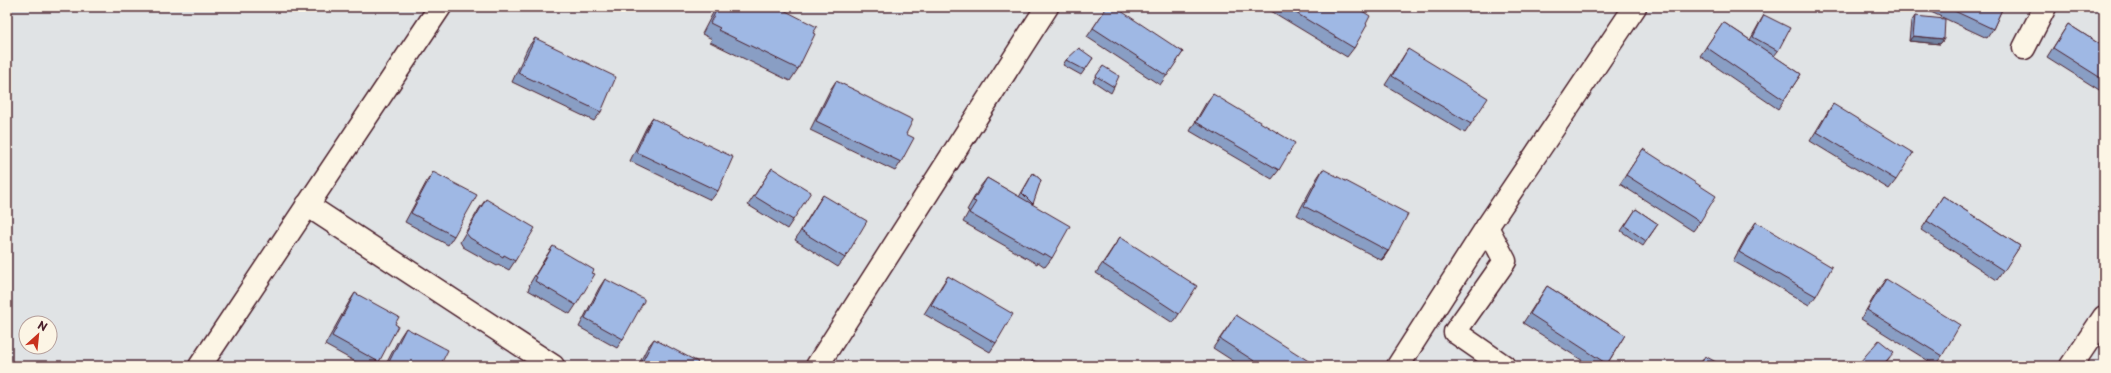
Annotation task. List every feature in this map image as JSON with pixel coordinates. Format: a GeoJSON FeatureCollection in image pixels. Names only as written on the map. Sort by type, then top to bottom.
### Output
{"type":"FeatureCollection","features":[{"type":"Feature","properties":{"kind":"street"},"geometry":{"type":"LineString","coordinates":[[200,366],[440,7]]}},
{"type":"Feature","properties":{"kind":"street"},"geometry":{"type":"LineString","coordinates":[[817,366],[1047,7]]}},
{"type":"Feature","properties":{"kind":"street"},"geometry":{"type":"LineString","coordinates":[[1398,366],[1487,227],[1635,7]]}},
{"type":"Feature","properties":{"kind":"street"},"geometry":{"type":"LineString","coordinates":[[2024,48],[2046,7]]}},
{"type":"Feature","properties":{"kind":"street"},"geometry":{"type":"LineString","coordinates":[[307,205],[553,366]]}},
{"type":"Feature","properties":{"kind":"street"},"geometry":{"type":"LineString","coordinates":[[1487,227],[1505,261],[1455,332],[1504,366]]}},
{"type":"Feature","properties":{"kind":"street"},"geometry":{"type":"LineString","coordinates":[[2071,366],[2104,317]]}},
{"type":"Feature","properties":{"kind":"building"},"geometry":{"type":"Polygon","coordinates":[[[718,7],[778,7],[817,27],[798,69],[718,30],[720,28],[710,23],[718,7]]]}},
{"type":"Feature","properties":{"kind":"building"},"geometry":{"type":"Polygon","coordinates":[[[1107,7],[1115,7],[1183,52],[1167,76],[1093,28],[1107,7]]]}},
{"type":"Feature","properties":{"kind":"building"},"geometry":{"type":"Polygon","coordinates":[[[1286,7],[1356,7],[1370,16],[1366,24],[1367,25],[1354,48],[1286,7]]]}},
{"type":"Feature","properties":{"kind":"building"},"geometry":{"type":"Polygon","coordinates":[[[1946,7],[2003,7],[1993,29],[1946,7]]]}},
{"type":"Feature","properties":{"kind":"building"},"geometry":{"type":"Polygon","coordinates":[[[1764,15],[1790,28],[1778,51],[1753,37],[1764,15]]]}},
{"type":"Feature","properties":{"kind":"building"},"geometry":{"type":"Polygon","coordinates":[[[1915,16],[1945,19],[1944,39],[1913,36],[1915,16]]]}},
{"type":"Feature","properties":{"kind":"building"},"geometry":{"type":"Polygon","coordinates":[[[1723,22],[1801,74],[1784,100],[1706,47],[1723,22]]]}},
{"type":"Feature","properties":{"kind":"building"},"geometry":{"type":"Polygon","coordinates":[[[2068,24],[2104,47],[2104,80],[2053,48],[2068,24]]]}},
{"type":"Feature","properties":{"kind":"building"},"geometry":{"type":"Polygon","coordinates":[[[535,38],[616,77],[601,112],[518,73],[535,38]]]}},
{"type":"Feature","properties":{"kind":"building"},"geometry":{"type":"Polygon","coordinates":[[[1079,48],[1093,58],[1085,70],[1066,60],[1079,48]]]}},
{"type":"Feature","properties":{"kind":"building"},"geometry":{"type":"Polygon","coordinates":[[[1408,49],[1488,98],[1471,124],[1392,76],[1408,49]]]}},
{"type":"Feature","properties":{"kind":"building"},"geometry":{"type":"Polygon","coordinates":[[[1103,66],[1119,76],[1114,87],[1096,76],[1103,66]]]}},
{"type":"Feature","properties":{"kind":"building"},"geometry":{"type":"Polygon","coordinates":[[[836,81],[913,120],[906,134],[914,138],[901,162],[816,121],[836,81]]]}},
{"type":"Feature","properties":{"kind":"building"},"geometry":{"type":"Polygon","coordinates":[[[1213,94],[1295,143],[1279,170],[1196,122],[1213,94]]]}},
{"type":"Feature","properties":{"kind":"building"},"geometry":{"type":"Polygon","coordinates":[[[1833,104],[1913,153],[1896,180],[1817,132],[1833,104]]]}},
{"type":"Feature","properties":{"kind":"building"},"geometry":{"type":"Polygon","coordinates":[[[652,118],[733,157],[718,191],[636,152],[652,118]]]}},
{"type":"Feature","properties":{"kind":"building"},"geometry":{"type":"Polygon","coordinates":[[[1643,149],[1716,196],[1700,222],[1626,175],[1643,149]]]}},
{"type":"Feature","properties":{"kind":"building"},"geometry":{"type":"Polygon","coordinates":[[[772,168],[811,192],[793,220],[754,196],[772,168]]]}},
{"type":"Feature","properties":{"kind":"building"},"geometry":{"type":"Polygon","coordinates":[[[1323,169],[1408,214],[1388,251],[1304,206],[1323,169]]]}},
{"type":"Feature","properties":{"kind":"building"},"geometry":{"type":"Polygon","coordinates":[[[433,172],[477,195],[454,236],[411,213],[433,172]]]}},
{"type":"Feature","properties":{"kind":"building"},"geometry":{"type":"Polygon","coordinates":[[[1033,173],[1041,180],[1033,204],[1022,193],[1033,173]]]}},
{"type":"Feature","properties":{"kind":"building"},"geometry":{"type":"Polygon","coordinates":[[[987,178],[1070,226],[1052,258],[1044,253],[1043,255],[969,213],[976,202],[973,201],[987,178]]]}},
{"type":"Feature","properties":{"kind":"building"},"geometry":{"type":"Polygon","coordinates":[[[823,195],[867,221],[845,258],[801,231],[823,195]]]}},
{"type":"Feature","properties":{"kind":"building"},"geometry":{"type":"Polygon","coordinates":[[[1943,196],[2020,246],[2004,271],[1927,221],[1943,196]]]}},
{"type":"Feature","properties":{"kind":"building"},"geometry":{"type":"Polygon","coordinates":[[[486,199],[535,228],[515,261],[504,255],[503,257],[470,238],[466,233],[486,199]]]}},
{"type":"Feature","properties":{"kind":"building"},"geometry":{"type":"Polygon","coordinates":[[[1636,209],[1658,224],[1646,241],[1625,226],[1636,209]]]}},
{"type":"Feature","properties":{"kind":"building"},"geometry":{"type":"Polygon","coordinates":[[[1756,222],[1832,267],[1816,296],[1739,252],[1756,222]]]}},
{"type":"Feature","properties":{"kind":"building"},"geometry":{"type":"Polygon","coordinates":[[[1120,237],[1197,286],[1179,314],[1103,264],[1120,237]]]}},
{"type":"Feature","properties":{"kind":"building"},"geometry":{"type":"Polygon","coordinates":[[[553,246],[594,270],[592,273],[595,274],[576,305],[535,281],[537,277],[535,276],[553,246]]]}},
{"type":"Feature","properties":{"kind":"building"},"geometry":{"type":"Polygon","coordinates":[[[948,276],[1013,314],[996,343],[931,305],[948,276]]]}},
{"type":"Feature","properties":{"kind":"building"},"geometry":{"type":"Polygon","coordinates":[[[605,279],[644,299],[623,339],[585,318],[605,279]]]}},
{"type":"Feature","properties":{"kind":"building"},"geometry":{"type":"Polygon","coordinates":[[[1886,279],[1960,325],[1942,356],[1867,310],[1886,279]]]}},
{"type":"Feature","properties":{"kind":"building"},"geometry":{"type":"Polygon","coordinates":[[[1547,286],[1625,335],[1607,364],[1530,314],[1547,286]]]}},
{"type":"Feature","properties":{"kind":"building"},"geometry":{"type":"Polygon","coordinates":[[[355,293],[399,317],[395,324],[398,326],[379,362],[332,336],[355,293]]]}},
{"type":"Feature","properties":{"kind":"building"},"geometry":{"type":"Polygon","coordinates":[[[1236,315],[1310,362],[1308,366],[1262,366],[1220,339],[1236,315]]]}},
{"type":"Feature","properties":{"kind":"building"},"geometry":{"type":"Polygon","coordinates":[[[406,328],[448,350],[440,366],[387,366],[406,328]]]}},
{"type":"Feature","properties":{"kind":"building"},"geometry":{"type":"Polygon","coordinates":[[[654,339],[698,362],[695,366],[640,366],[654,339]]]}},
{"type":"Feature","properties":{"kind":"building"},"geometry":{"type":"Polygon","coordinates":[[[1879,340],[1894,352],[1882,366],[1865,366],[1860,362],[1879,340]]]}},
{"type":"Feature","properties":{"kind":"building"},"geometry":{"type":"Polygon","coordinates":[[[1705,356],[1723,366],[1699,366],[1705,356]]]}},
{"type":"Feature","properties":{"kind":"building"},"geometry":{"type":"Polygon","coordinates":[[[1033,360],[1043,366],[1029,366],[1033,360]]]}}]}
